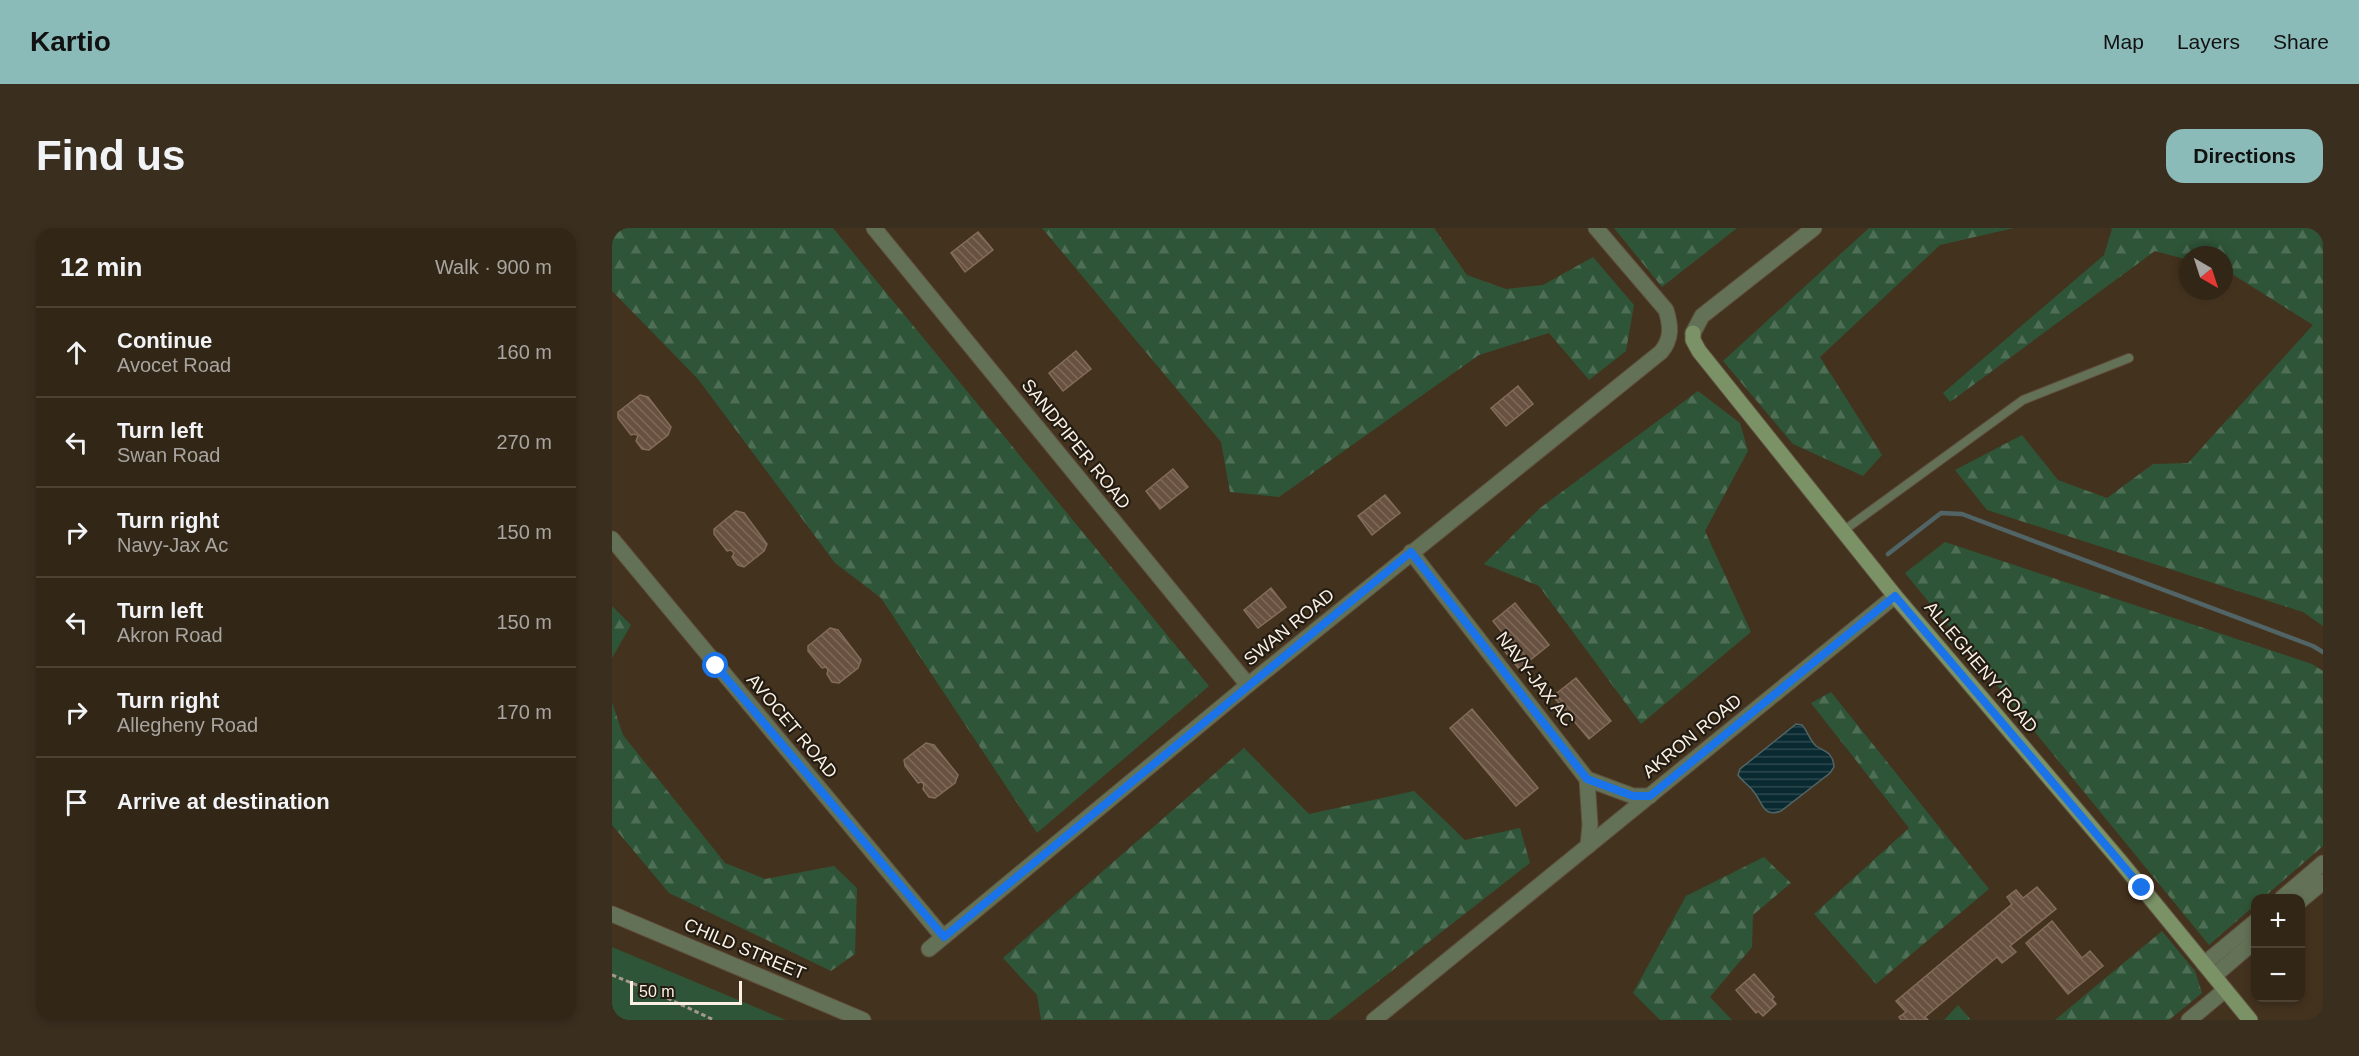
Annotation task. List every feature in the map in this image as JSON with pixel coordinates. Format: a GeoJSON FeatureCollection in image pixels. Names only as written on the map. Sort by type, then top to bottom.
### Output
{"type":"FeatureCollection","features":[{"type":"Feature","properties":{"kind":"street","name":"SANDPIPER ROAD"},"geometry":{"type":"LineString","coordinates":[[874,228],[1248,685]]}},
{"type":"Feature","properties":{"kind":"street","name":"SWAN ROAD"},"geometry":{"type":"LineString","coordinates":[[929,949],[1411,552],[1661,352],[1668,344],[1670,334],[1670,322],[1666,310],[1596,228]]}},
{"type":"Feature","properties":{"kind":"street","name":"ALLEGHENY ROAD"},"geometry":{"type":"LineString","coordinates":[[1814,228],[1702,316],[1693,333],[1693,340],[1699,351],[1895,596],[2250,1020]]}},
{"type":"Feature","properties":{"kind":"street","name":"AVOCET ROAD"},"geometry":{"type":"LineString","coordinates":[[612,538],[944,937]]}},
{"type":"Feature","properties":{"kind":"street","name":"NAVY-JAX AC"},"geometry":{"type":"LineString","coordinates":[[1411,552],[1587,779]]}},
{"type":"Feature","properties":{"kind":"street","name":"AKRON ROAD"},"geometry":{"type":"LineString","coordinates":[[1374,1020],[1895,596]]}},
{"type":"Feature","properties":{"kind":"street"},"geometry":{"type":"LineString","coordinates":[[1588,846],[1590,825],[1587,779],[1633,796],[1650,796]]}},
{"type":"Feature","properties":{"kind":"street"},"geometry":{"type":"LineString","coordinates":[[2287,894],[2322,865]]}},
{"type":"Feature","properties":{"kind":"street"},"geometry":{"type":"LineString","coordinates":[[2305,898],[2323,882]]}},
{"type":"Feature","properties":{"kind":"street","name":"CHILD STREET"},"geometry":{"type":"LineString","coordinates":[[612,914],[863,1020]]}},
{"type":"Feature","properties":{"kind":"street"},"geometry":{"type":"LineString","coordinates":[[2209,970],[2251,926]]}},
{"type":"Feature","properties":{"kind":"street"},"geometry":{"type":"LineString","coordinates":[[2209,970],[2251,943]]}},
{"type":"Feature","properties":{"kind":"street"},"geometry":{"type":"LineString","coordinates":[[2188,1020],[2226,990]]}},
{"type":"Feature","properties":{"kind":"lane"},"geometry":{"type":"LineString","coordinates":[[1843,531],[2023,400],[2130,358]]}},
{"type":"Feature","properties":{"kind":"path"},"geometry":{"type":"LineString","coordinates":[[612,975],[714,1020]]}},
{"type":"Feature","properties":{"kind":"green space"},"geometry":{"type":"Polygon","coordinates":[[[612,228],[833,228],[1209,686],[1037,833],[881,598],[835,563],[698,379],[612,291],[612,228]]]}},
{"type":"Feature","properties":{"kind":"green space"},"geometry":{"type":"Polygon","coordinates":[[[1042,228],[1434,228],[1467,275],[1506,289],[1543,285],[1593,257],[1634,305],[1626,351],[1589,380],[1549,333],[1479,355],[1279,497],[1230,492],[1221,442],[1042,228]]]}},
{"type":"Feature","properties":{"kind":"green space"},"geometry":{"type":"Polygon","coordinates":[[[1614,228],[1737,228],[1662,287],[1614,228]]]}},
{"type":"Feature","properties":{"kind":"green space"},"geometry":{"type":"Polygon","coordinates":[[[1869,228],[2014,228],[1940,245],[1820,357],[1882,455],[1863,476],[1793,444],[1723,361],[1869,228]]]}},
{"type":"Feature","properties":{"kind":"green space"},"geometry":{"type":"Polygon","coordinates":[[[2110,228],[2323,228],[2323,626],[2303,612],[1987,510],[1955,470],[2022,435],[2058,480],[2107,498],[2153,464],[2188,463],[2313,325],[2233,275],[2233,246],[2179,246],[2179,258],[2155,251],[1950,402],[1943,393],[2104,255],[2112,229],[2110,228]]]}},
{"type":"Feature","properties":{"kind":"green space"},"geometry":{"type":"Polygon","coordinates":[[[1698,391],[1740,423],[1748,451],[1705,531],[1751,632],[1641,724],[1539,586],[1484,564],[1540,508],[1698,391]]]}},
{"type":"Feature","properties":{"kind":"green space"},"geometry":{"type":"Polygon","coordinates":[[[1945,542],[2312,664],[2323,671],[2323,846],[2268,894],[2251,894],[2251,908],[2209,945],[1905,573],[1945,542]]]}},
{"type":"Feature","properties":{"kind":"green space"},"geometry":{"type":"Polygon","coordinates":[[[612,606],[631,625],[612,658],[612,606]]]}},
{"type":"Feature","properties":{"kind":"green space"},"geometry":{"type":"Polygon","coordinates":[[[1831,692],[1989,889],[1876,984],[1814,914],[1909,828],[1811,703],[1831,692]]]}},
{"type":"Feature","properties":{"kind":"green space"},"geometry":{"type":"Polygon","coordinates":[[[612,702],[623,735],[725,863],[765,879],[834,866],[857,888],[855,954],[831,971],[669,893],[612,825],[612,702]]]}},
{"type":"Feature","properties":{"kind":"green space"},"geometry":{"type":"Polygon","coordinates":[[[1244,748],[1309,814],[1414,791],[1465,840],[1520,828],[1530,863],[1329,1020],[1041,1020],[1037,995],[1003,958],[1244,748]]]}},
{"type":"Feature","properties":{"kind":"green space"},"geometry":{"type":"Polygon","coordinates":[[[1764,857],[1791,883],[1753,915],[1752,947],[1710,997],[1732,1020],[1660,1020],[1633,993],[1686,896],[1764,857]]]}},
{"type":"Feature","properties":{"kind":"green space"},"geometry":{"type":"Polygon","coordinates":[[[2162,931],[2195,971],[2202,993],[2169,1020],[2055,1020],[2162,931]]]}},
{"type":"Feature","properties":{"kind":"green space"},"geometry":{"type":"Polygon","coordinates":[[[612,947],[786,1020],[612,1020],[612,947]]]}},
{"type":"Feature","properties":{"kind":"green space"},"geometry":{"type":"Polygon","coordinates":[[[1958,1005],[1971,1020],[1944,1020],[1958,1005]]]}},
{"type":"Feature","properties":{"kind":"water"},"geometry":{"type":"Polygon","coordinates":[[[1796,724],[1802,725],[1814,744],[1830,755],[1834,767],[1830,773],[1781,811],[1770,813],[1738,775],[1740,769],[1796,724]]]}},
{"type":"Feature","properties":{"kind":"building"},"geometry":{"type":"Polygon","coordinates":[[[978,232],[993,250],[965,272],[951,253],[978,232]]]}},
{"type":"Feature","properties":{"kind":"building"},"geometry":{"type":"Polygon","coordinates":[[[1076,351],[1091,369],[1063,391],[1049,373],[1076,351]]]}},
{"type":"Feature","properties":{"kind":"building"},"geometry":{"type":"Polygon","coordinates":[[[1518,386],[1533,404],[1506,426],[1491,408],[1518,386]]]}},
{"type":"Feature","properties":{"kind":"building"},"geometry":{"type":"Polygon","coordinates":[[[640,395],[648,397],[671,427],[668,435],[649,450],[642,449],[636,441],[638,436],[631,435],[618,418],[618,412],[640,395]]]}},
{"type":"Feature","properties":{"kind":"building"},"geometry":{"type":"Polygon","coordinates":[[[1173,469],[1188,487],[1160,509],[1146,491],[1173,469]]]}},
{"type":"Feature","properties":{"kind":"building"},"geometry":{"type":"Polygon","coordinates":[[[1385,495],[1400,513],[1372,535],[1358,516],[1385,495]]]}},
{"type":"Feature","properties":{"kind":"building"},"geometry":{"type":"Polygon","coordinates":[[[736,511],[744,513],[767,544],[764,551],[744,567],[738,565],[732,557],[734,553],[731,550],[727,551],[714,534],[714,529],[736,511]]]}},
{"type":"Feature","properties":{"kind":"building"},"geometry":{"type":"Polygon","coordinates":[[[1271,588],[1286,607],[1258,628],[1244,610],[1271,588]]]}},
{"type":"Feature","properties":{"kind":"building"},"geometry":{"type":"Polygon","coordinates":[[[1515,603],[1549,645],[1519,669],[1502,648],[1510,642],[1493,621],[1515,603]]]}},
{"type":"Feature","properties":{"kind":"building"},"geometry":{"type":"Polygon","coordinates":[[[830,628],[838,630],[861,660],[858,668],[839,683],[832,682],[826,667],[822,668],[808,651],[808,646],[830,628]]]}},
{"type":"Feature","properties":{"kind":"building"},"geometry":{"type":"Polygon","coordinates":[[[1576,678],[1611,721],[1589,739],[1553,696],[1576,678]]]}},
{"type":"Feature","properties":{"kind":"building"},"geometry":{"type":"Polygon","coordinates":[[[1472,709],[1538,788],[1516,806],[1450,728],[1472,709]]]}},
{"type":"Feature","properties":{"kind":"building"},"geometry":{"type":"Polygon","coordinates":[[[926,743],[934,745],[958,775],[955,783],[935,798],[929,797],[923,789],[922,782],[918,783],[905,766],[904,760],[926,743]]]}},
{"type":"Feature","properties":{"kind":"building"},"geometry":{"type":"Polygon","coordinates":[[[2037,887],[2056,909],[2010,946],[2016,952],[2002,963],[1997,957],[1925,1017],[1928,1020],[1901,1020],[1899,1017],[1906,1012],[1896,1001],[2012,904],[2007,897],[2016,890],[2023,898],[2037,887]]]}},
{"type":"Feature","properties":{"kind":"building"},"geometry":{"type":"Polygon","coordinates":[[[2052,921],[2082,958],[2090,951],[2103,966],[2068,994],[2026,943],[2052,921]]]}},
{"type":"Feature","properties":{"kind":"building"},"geometry":{"type":"Polygon","coordinates":[[[1754,974],[1774,997],[1772,999],[1776,1004],[1763,1016],[1758,1011],[1756,1013],[1736,990],[1754,974]]]}},
{"type":"Feature","properties":{"kind":"waterway"},"geometry":{"type":"LineString","coordinates":[[1888,554],[1941,513],[1962,514],[2313,646],[2323,652]]}},
{"type":"Feature","properties":{"kind":"route"},"geometry":{"type":"LineString","coordinates":[[716,666],[944,937],[1411,552],[1587,779],[1633,796],[1650,796],[1895,596],[2142,888]]}}]}
